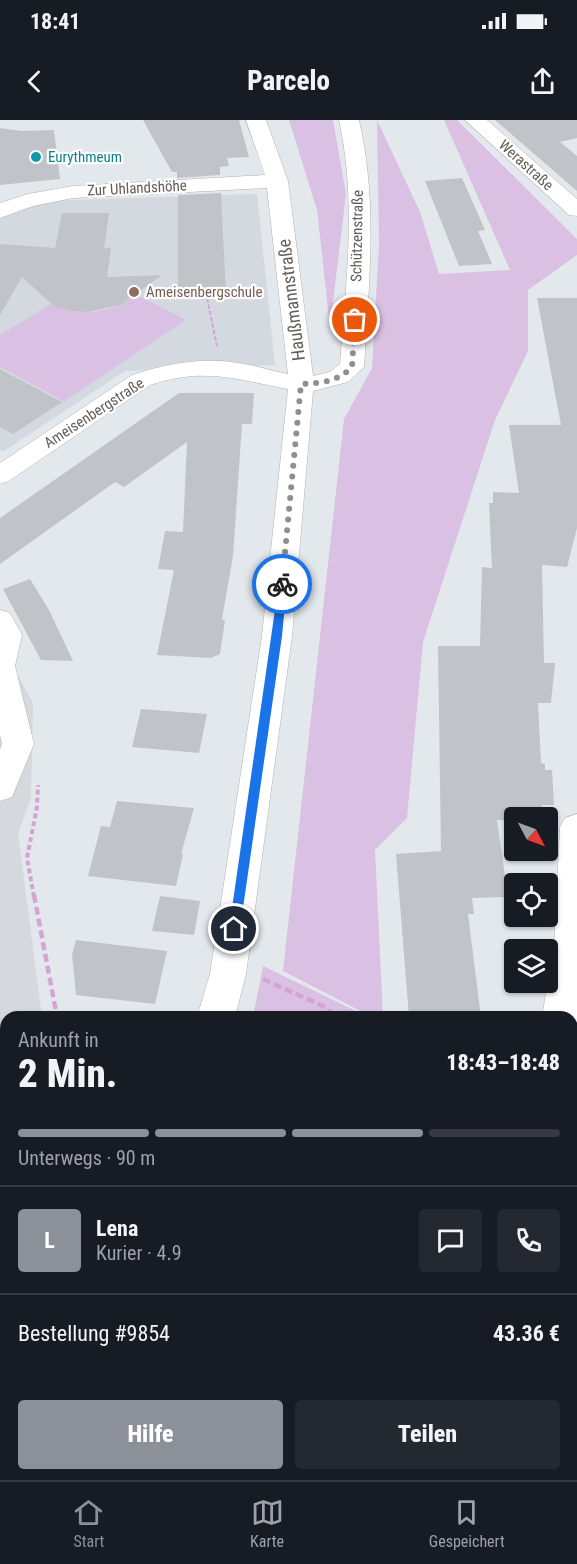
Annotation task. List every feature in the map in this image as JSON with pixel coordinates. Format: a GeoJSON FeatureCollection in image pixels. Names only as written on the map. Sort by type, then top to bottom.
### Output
{"type":"FeatureCollection","features":[{"type":"Feature","properties":{"kind":"street","name":"Haußmannstraße"},"geometry":{"type":"LineString","coordinates":[[218,1011],[228,974],[277,636],[301,384],[277,181],[256,120]]}},
{"type":"Feature","properties":{"kind":"street","name":"Schützenstraße"},"geometry":{"type":"LineString","coordinates":[[301,384],[328,382],[342,377],[352,367],[360,201],[356,142],[349,120]]}},
{"type":"Feature","properties":{"kind":"street","name":"Werastraße"},"geometry":{"type":"LineString","coordinates":[[475,120],[577,210]]}},
{"type":"Feature","properties":{"kind":"street","name":"Zur Uhlandshöhe"},"geometry":{"type":"LineString","coordinates":[[0,211],[28,200],[73,192],[277,181]]}},
{"type":"Feature","properties":{"kind":"street","name":"Ameisenbergstraße"},"geometry":{"type":"LineString","coordinates":[[0,475],[141,380],[166,371],[237,370],[301,384]]}},
{"type":"Feature","properties":{"kind":"street"},"geometry":{"type":"LineString","coordinates":[[0,785],[18,744],[0,666],[4,627]]}},
{"type":"Feature","properties":{"kind":"street"},"geometry":{"type":"LineString","coordinates":[[562,1011],[572,935],[577,827]]}},
{"type":"Feature","properties":{"kind":"path"},"geometry":{"type":"LineString","coordinates":[[207,298],[222,370]]}},
{"type":"Feature","properties":{"kind":"path"},"geometry":{"type":"LineString","coordinates":[[38,784],[37,807],[27,858],[56,1011]]}},
{"type":"Feature","properties":{"kind":"path"},"geometry":{"type":"LineString","coordinates":[[228,974],[265,980],[329,1011]]}},
{"type":"Feature","properties":{"kind":"shaded area"},"geometry":{"type":"Polygon","coordinates":[[[289,120],[333,120],[346,194],[330,327],[317,210],[289,120]]]}},
{"type":"Feature","properties":{"kind":"shaded area"},"geometry":{"type":"Polygon","coordinates":[[[377,120],[420,212],[439,274],[510,270],[444,120],[457,120],[577,239],[577,255],[528,290],[528,351],[495,420],[423,642],[407,818],[375,850],[383,1011],[360,1011],[283,971],[344,419],[372,368],[379,244],[377,120]]]}},
{"type":"Feature","properties":{"kind":"shaded area","name":"Ameisenbergschule"},"geometry":{"type":"Polygon","coordinates":[[[257,194],[275,365],[125,371],[4,451],[0,450],[0,218],[41,201],[257,194]]]}},
{"type":"Feature","properties":{"kind":"shaded area"},"geometry":{"type":"Polygon","coordinates":[[[135,294],[186,320],[64,401],[0,367],[0,335],[51,304],[72,311],[94,312],[116,306],[135,294]]]}},
{"type":"Feature","properties":{"kind":"shaded area"},"geometry":{"type":"Polygon","coordinates":[[[12,664],[33,703],[31,798],[18,833],[41,1011],[0,1011],[0,666],[12,664]]]}},
{"type":"Feature","properties":{"kind":"shaded area"},"geometry":{"type":"Polygon","coordinates":[[[263,966],[356,1011],[254,1011],[263,966]]]}},
{"type":"Feature","properties":{"kind":"building"},"geometry":{"type":"Polygon","coordinates":[[[143,120],[239,120],[249,157],[227,158],[229,166],[220,167],[220,175],[177,178],[177,172],[172,172],[143,120]]]}},
{"type":"Feature","properties":{"kind":"building"},"geometry":{"type":"Polygon","coordinates":[[[495,120],[577,120],[577,138],[560,142],[577,156],[577,191],[495,120]]]}},
{"type":"Feature","properties":{"kind":"building","name":"Eurythmeum"},"geometry":{"type":"Polygon","coordinates":[[[0,128],[21,131],[54,130],[60,179],[0,185],[0,128]]]}},
{"type":"Feature","properties":{"kind":"building"},"geometry":{"type":"Polygon","coordinates":[[[462,178],[485,230],[478,231],[492,264],[459,266],[425,181],[462,178]]]}},
{"type":"Feature","properties":{"kind":"building"},"geometry":{"type":"Polygon","coordinates":[[[221,193],[226,295],[178,296],[178,195],[221,193]]]}},
{"type":"Feature","properties":{"kind":"building"},"geometry":{"type":"Polygon","coordinates":[[[62,213],[109,213],[104,248],[111,248],[107,277],[162,275],[120,305],[88,312],[54,306],[22,277],[0,315],[0,244],[55,248],[62,213]]]}},
{"type":"Feature","properties":{"kind":"building"},"geometry":{"type":"Polygon","coordinates":[[[537,298],[577,298],[577,528],[567,567],[542,565],[544,663],[555,663],[551,703],[538,703],[541,763],[545,764],[545,770],[552,770],[554,805],[504,807],[504,820],[497,820],[505,873],[504,897],[472,898],[474,914],[468,914],[480,1011],[409,1011],[396,854],[441,851],[438,646],[480,646],[482,567],[492,568],[489,503],[493,503],[493,492],[519,493],[509,425],[561,425],[537,298]]]}},
{"type":"Feature","properties":{"kind":"building"},"geometry":{"type":"Polygon","coordinates":[[[0,369],[62,402],[13,434],[0,427],[0,369]]]}},
{"type":"Feature","properties":{"kind":"building"},"geometry":{"type":"Polygon","coordinates":[[[179,393],[254,393],[252,424],[242,424],[233,556],[222,619],[225,620],[220,654],[211,658],[157,655],[174,570],[158,569],[165,531],[183,532],[187,442],[124,487],[115,482],[0,564],[0,518],[179,393]]]}},
{"type":"Feature","properties":{"kind":"building"},"geometry":{"type":"Polygon","coordinates":[[[30,579],[49,610],[73,661],[41,660],[3,589],[30,579]]]}},
{"type":"Feature","properties":{"kind":"building"},"geometry":{"type":"Polygon","coordinates":[[[141,709],[207,714],[199,753],[132,747],[141,709]]]}},
{"type":"Feature","properties":{"kind":"building"},"geometry":{"type":"Polygon","coordinates":[[[117,801],[194,808],[181,854],[183,854],[176,886],[88,876],[101,826],[110,827],[117,801]]]}},
{"type":"Feature","properties":{"kind":"building"},"geometry":{"type":"Polygon","coordinates":[[[160,896],[200,901],[194,935],[152,931],[160,896]]]}},
{"type":"Feature","properties":{"kind":"building"},"geometry":{"type":"Polygon","coordinates":[[[76,940],[167,951],[155,1004],[76,995],[72,954],[76,940]]]}},
{"type":"Feature","properties":{"kind":"way so far"},"geometry":{"type":"LineString","coordinates":[[282,584],[301,384],[328,382],[342,377],[352,367],[355,320]]}},
{"type":"Feature","properties":{"kind":"place","name":"Eurythmeum"},"geometry":{"type":"Point","coordinates":[36,157]}},
{"type":"Feature","properties":{"kind":"place","name":"Ameisenbergschule"},"geometry":{"type":"Point","coordinates":[134,292]}},
{"type":"Feature","properties":{"kind":"route"},"geometry":{"type":"LineString","coordinates":[[234,929],[277,636],[282,584]]}}]}
